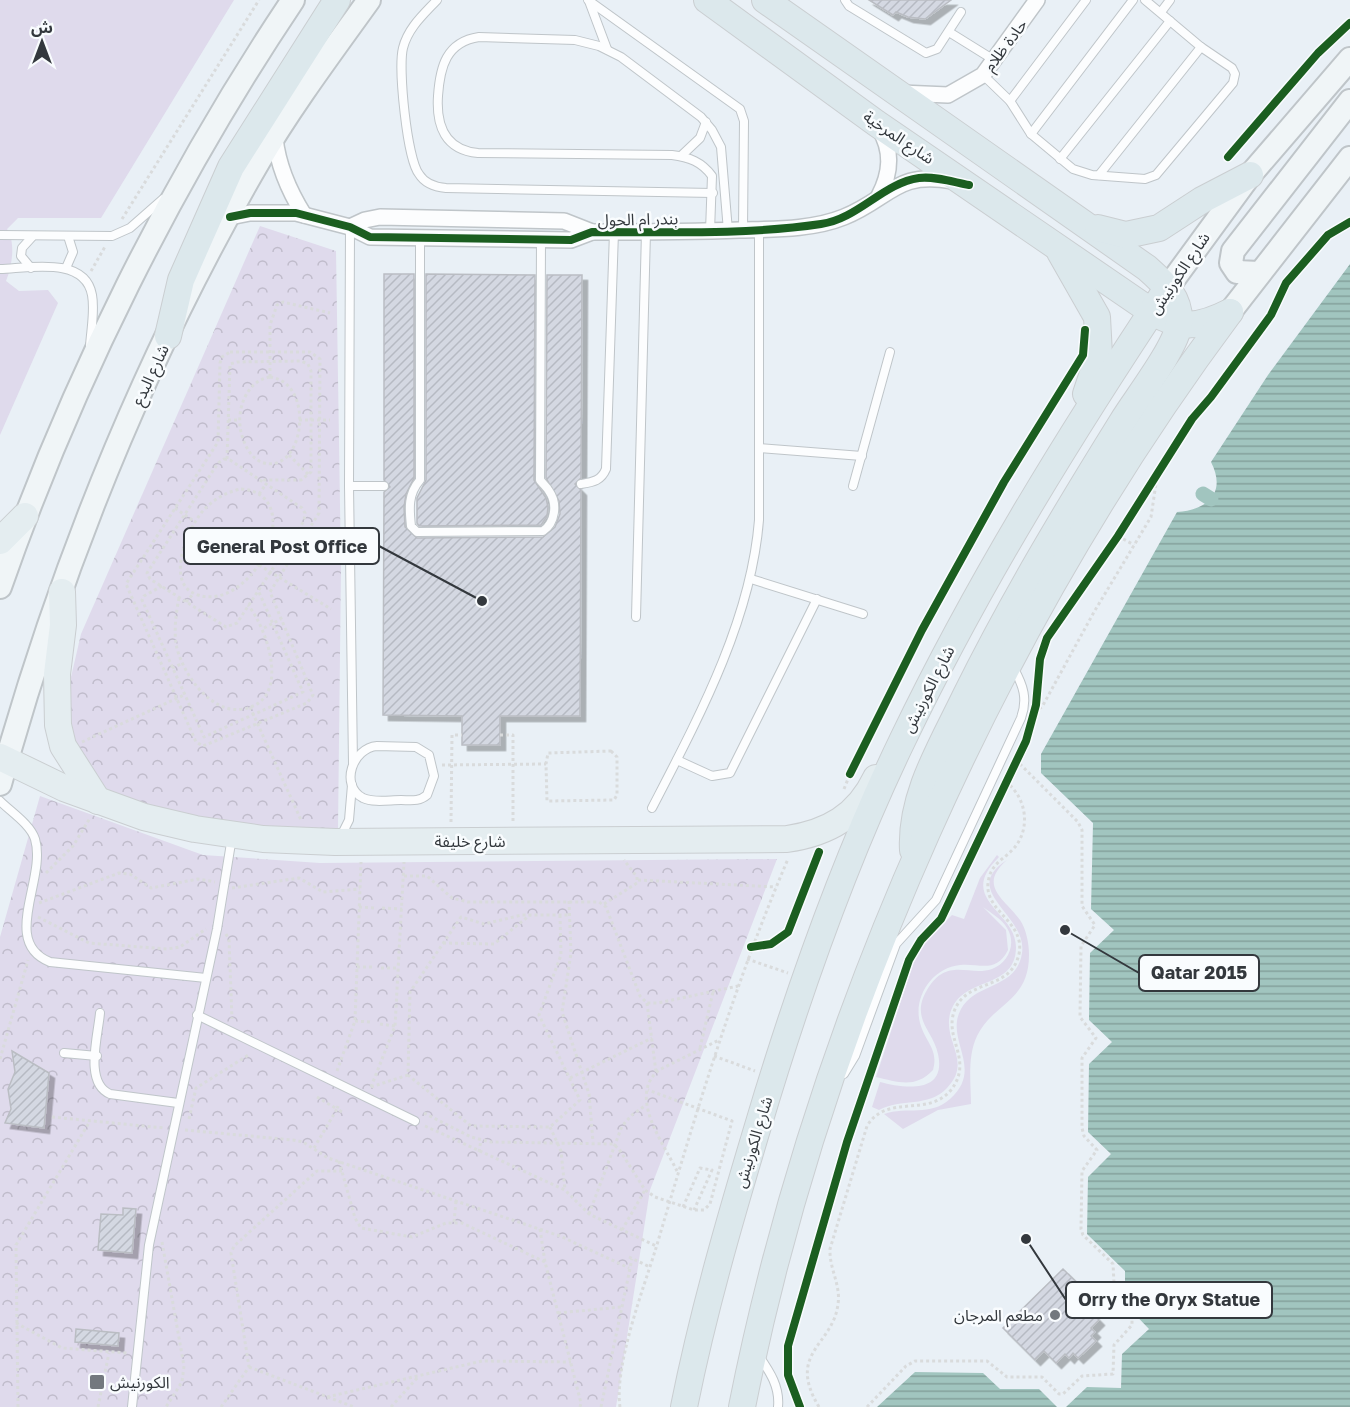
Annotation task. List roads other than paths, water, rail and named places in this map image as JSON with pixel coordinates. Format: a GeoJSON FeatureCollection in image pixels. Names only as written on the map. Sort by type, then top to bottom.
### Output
{"type":"FeatureCollection","features":[{"type":"Feature","properties":{"kind":"highway"},"geometry":{"type":"LineString","coordinates":[[168,336],[180,280],[231,167],[338,0]]}},
{"type":"Feature","properties":{"kind":"highway","name":"شارع المرخية"},"geometry":{"type":"LineString","coordinates":[[707,0],[876,123],[1152,312],[1179,325]]}},
{"type":"Feature","properties":{"kind":"highway"},"geometry":{"type":"LineString","coordinates":[[765,0],[1147,268],[1168,287],[1177,308],[1179,325],[1172,345],[1145,384],[1034,567],[948,732],[919,799],[913,842],[914,863]]}},
{"type":"Feature","properties":{"kind":"highway"},"geometry":{"type":"LineString","coordinates":[[1089,227],[1126,235],[1143,234],[1159,228],[1202,200],[1250,175]]}},
{"type":"Feature","properties":{"kind":"highway"},"geometry":{"type":"LineString","coordinates":[[1058,246],[1061,257],[1095,309],[1100,339],[1096,366],[1073,431]]}},
{"type":"Feature","properties":{"kind":"highway","name":"شارع الكورنيش"},"geometry":{"type":"LineString","coordinates":[[684,1407],[726,1235],[772,1077],[835,897],[902,741],[996,560],[1073,431],[1168,287]]}},
{"type":"Feature","properties":{"kind":"highway"},"geometry":{"type":"LineString","coordinates":[[1179,325],[1201,324],[1230,312]]}},
{"type":"Feature","properties":{"kind":"highway"},"geometry":{"type":"LineString","coordinates":[[742,1407],[754,1349],[792,1207],[825,1099],[862,990],[914,863],[1010,662],[1061,570],[1122,469],[1185,372],[1230,312]]}},
{"type":"Feature","properties":{"kind":"main road"},"geometry":{"type":"LineString","coordinates":[[0,587],[12,525],[89,366],[183,183],[230,99],[293,0]]}},
{"type":"Feature","properties":{"kind":"main road","name":"شارع البدع"},"geometry":{"type":"LineString","coordinates":[[2,766],[62,592],[130,418],[168,336],[230,217],[275,138],[369,0]]}},
{"type":"Feature","properties":{"kind":"main road","name":"شارع الكورنيش"},"geometry":{"type":"LineString","coordinates":[[1168,287],[1250,175],[1350,59]]}},
{"type":"Feature","properties":{"kind":"main road"},"geometry":{"type":"LineString","coordinates":[[1259,273],[1237,272],[1231,263],[1233,251],[1350,101]]}},
{"type":"Feature","properties":{"kind":"main road"},"geometry":{"type":"LineString","coordinates":[[1230,312],[1350,158]]}},
{"type":"Feature","properties":{"kind":"main road"},"geometry":{"type":"LineString","coordinates":[[62,592],[63,625],[57,674],[58,725],[66,752],[98,801]]}},
{"type":"Feature","properties":{"kind":"main road","name":"شارع خليفة"},"geometry":{"type":"LineString","coordinates":[[2,766],[33,775],[144,817],[233,835],[322,841],[773,840],[809,835],[839,823],[868,795],[885,760],[902,741]]}},
{"type":"Feature","properties":{"kind":"street","name":"حادة ظلام"},"geometry":{"type":"LineString","coordinates":[[898,93],[948,95],[983,75],[1037,0]]}},
{"type":"Feature","properties":{"kind":"street"},"geometry":{"type":"LineString","coordinates":[[876,123],[887,145],[890,161],[887,177],[879,197]]}},
{"type":"Feature","properties":{"kind":"street"},"geometry":{"type":"LineString","coordinates":[[275,138],[279,163],[288,187],[304,215]]}},
{"type":"Feature","properties":{"kind":"street","name":"بندر ام الحول"},"geometry":{"type":"LineString","coordinates":[[230,217],[268,212],[304,215],[350,227],[370,237],[571,240],[592,232],[759,230],[824,224],[844,217],[899,185],[919,178],[969,185]]}},
{"type":"Feature","properties":{"kind":"street","name":"بندر ام الحول"},"geometry":{"type":"LineString","coordinates":[[350,227],[365,220],[380,217],[564,221],[592,232]]}},
{"type":"Feature","properties":{"kind":"lane"},"geometry":{"type":"LineString","coordinates":[[437,0],[411,28],[403,46],[400,67],[413,163],[423,180],[446,188],[713,193]]}},
{"type":"Feature","properties":{"kind":"lane"},"geometry":{"type":"LineString","coordinates":[[607,50],[588,0],[740,109],[744,121],[735,230]]}},
{"type":"Feature","properties":{"kind":"lane"},"geometry":{"type":"LineString","coordinates":[[845,0],[849,6],[926,53],[937,48],[961,12]]}},
{"type":"Feature","properties":{"kind":"lane"},"geometry":{"type":"LineString","coordinates":[[1010,101],[1086,0]]}},
{"type":"Feature","properties":{"kind":"lane"},"geometry":{"type":"LineString","coordinates":[[1031,134],[1133,0]]}},
{"type":"Feature","properties":{"kind":"lane"},"geometry":{"type":"LineString","coordinates":[[983,75],[1010,101],[1031,134],[1060,159],[1079,171],[1144,179],[1161,172],[1233,83],[1235,74],[1232,68],[1201,47],[1145,0]]}},
{"type":"Feature","properties":{"kind":"lane"},"geometry":{"type":"LineString","coordinates":[[1161,12],[1170,0]]}},
{"type":"Feature","properties":{"kind":"lane"},"geometry":{"type":"LineString","coordinates":[[1060,159],[1170,21]]}},
{"type":"Feature","properties":{"kind":"lane"},"geometry":{"type":"LineString","coordinates":[[949,32],[995,61]]}},
{"type":"Feature","properties":{"kind":"lane"},"geometry":{"type":"LineString","coordinates":[[710,231],[712,176],[706,168],[681,156],[470,152],[454,146],[440,128],[437,113],[441,68],[453,48],[479,37],[575,40],[607,50],[706,122],[721,147],[735,230]]}},
{"type":"Feature","properties":{"kind":"lane"},"geometry":{"type":"LineString","coordinates":[[1099,175],[1201,47]]}},
{"type":"Feature","properties":{"kind":"lane"},"geometry":{"type":"LineString","coordinates":[[681,156],[700,138],[706,122]]}},
{"type":"Feature","properties":{"kind":"lane"},"geometry":{"type":"LineString","coordinates":[[0,235],[104,236],[122,233],[183,183]]}},
{"type":"Feature","properties":{"kind":"lane"},"geometry":{"type":"LineString","coordinates":[[322,841],[344,832],[349,820],[353,780],[349,486],[350,227]]}},
{"type":"Feature","properties":{"kind":"lane"},"geometry":{"type":"LineString","coordinates":[[652,808],[677,760],[711,683],[751,579],[759,520],[759,230]]}},
{"type":"Feature","properties":{"kind":"lane"},"geometry":{"type":"LineString","coordinates":[[581,484],[603,477],[606,469],[614,232]]}},
{"type":"Feature","properties":{"kind":"lane"},"geometry":{"type":"LineString","coordinates":[[636,617],[646,232]]}},
{"type":"Feature","properties":{"kind":"lane"},"geometry":{"type":"LineString","coordinates":[[66,268],[73,252],[68,236]]}},
{"type":"Feature","properties":{"kind":"lane"},"geometry":{"type":"LineString","coordinates":[[31,268],[21,256],[22,248],[32,237]]}},
{"type":"Feature","properties":{"kind":"lane"},"geometry":{"type":"LineString","coordinates":[[420,238],[420,480],[410,497],[411,526],[417,532],[543,531],[550,526],[554,515],[554,504],[550,491],[540,480],[541,239]]}},
{"type":"Feature","properties":{"kind":"lane"},"geometry":{"type":"LineString","coordinates":[[0,269],[66,268],[74,270],[86,280],[92,295],[89,366]]}},
{"type":"Feature","properties":{"kind":"lane"},"geometry":{"type":"LineString","coordinates":[[853,486],[890,352]]}},
{"type":"Feature","properties":{"kind":"lane"},"geometry":{"type":"LineString","coordinates":[[759,448],[862,456]]}},
{"type":"Feature","properties":{"kind":"lane"},"geometry":{"type":"LineString","coordinates":[[349,486],[384,486]]}},
{"type":"Feature","properties":{"kind":"lane"},"geometry":{"type":"LineString","coordinates":[[751,579],[863,614]]}},
{"type":"Feature","properties":{"kind":"lane"},"geometry":{"type":"LineString","coordinates":[[677,760],[712,776],[730,772],[817,599]]}},
{"type":"Feature","properties":{"kind":"lane"},"geometry":{"type":"LineString","coordinates":[[825,1099],[855,1056],[896,944],[936,900],[1021,718],[1024,691],[1010,662]]}},
{"type":"Feature","properties":{"kind":"lane"},"geometry":{"type":"LineString","coordinates":[[353,763],[361,752],[372,747],[416,747],[429,755],[434,765],[430,791],[424,798],[417,800],[365,799],[357,792],[353,780]]}},
{"type":"Feature","properties":{"kind":"lane"},"geometry":{"type":"LineString","coordinates":[[0,801],[34,835],[36,855],[24,909],[21,937],[29,953],[50,962],[206,978]]}},
{"type":"Feature","properties":{"kind":"lane"},"geometry":{"type":"LineString","coordinates":[[132,1407],[149,1245],[217,929],[233,835]]}},
{"type":"Feature","properties":{"kind":"lane"},"geometry":{"type":"LineString","coordinates":[[100,1013],[96,1081],[106,1092],[178,1103]]}},
{"type":"Feature","properties":{"kind":"lane"},"geometry":{"type":"LineString","coordinates":[[197,1015],[415,1121]]}},
{"type":"Feature","properties":{"kind":"lane"},"geometry":{"type":"LineString","coordinates":[[64,1053],[97,1056]]}},
{"type":"Feature","properties":{"kind":"lane"},"geometry":{"type":"LineString","coordinates":[[754,1349],[773,1377],[777,1390],[778,1407]]}},
{"type":"Feature","properties":{"kind":"waterway"},"geometry":{"type":"LineString","coordinates":[[1203,494],[1211,499]]}},
{"type":"Feature","properties":{"kind":"place","name":"General Post Office"},"geometry":{"type":"Point","coordinates":[482,601]}},
{"type":"Feature","properties":{"kind":"place","name":"Qatar 2015"},"geometry":{"type":"Point","coordinates":[1065,930]}},
{"type":"Feature","properties":{"kind":"place","name":"Orry the Oryx Statue"},"geometry":{"type":"Point","coordinates":[1026,1239]}},
{"type":"Feature","properties":{"kind":"place","name":"مطعم المرجان"},"geometry":{"type":"Point","coordinates":[1055,1315]}},
{"type":"Feature","properties":{"kind":"place","name":"الكورنيش"},"geometry":{"type":"Point","coordinates":[97,1382]}}]}
